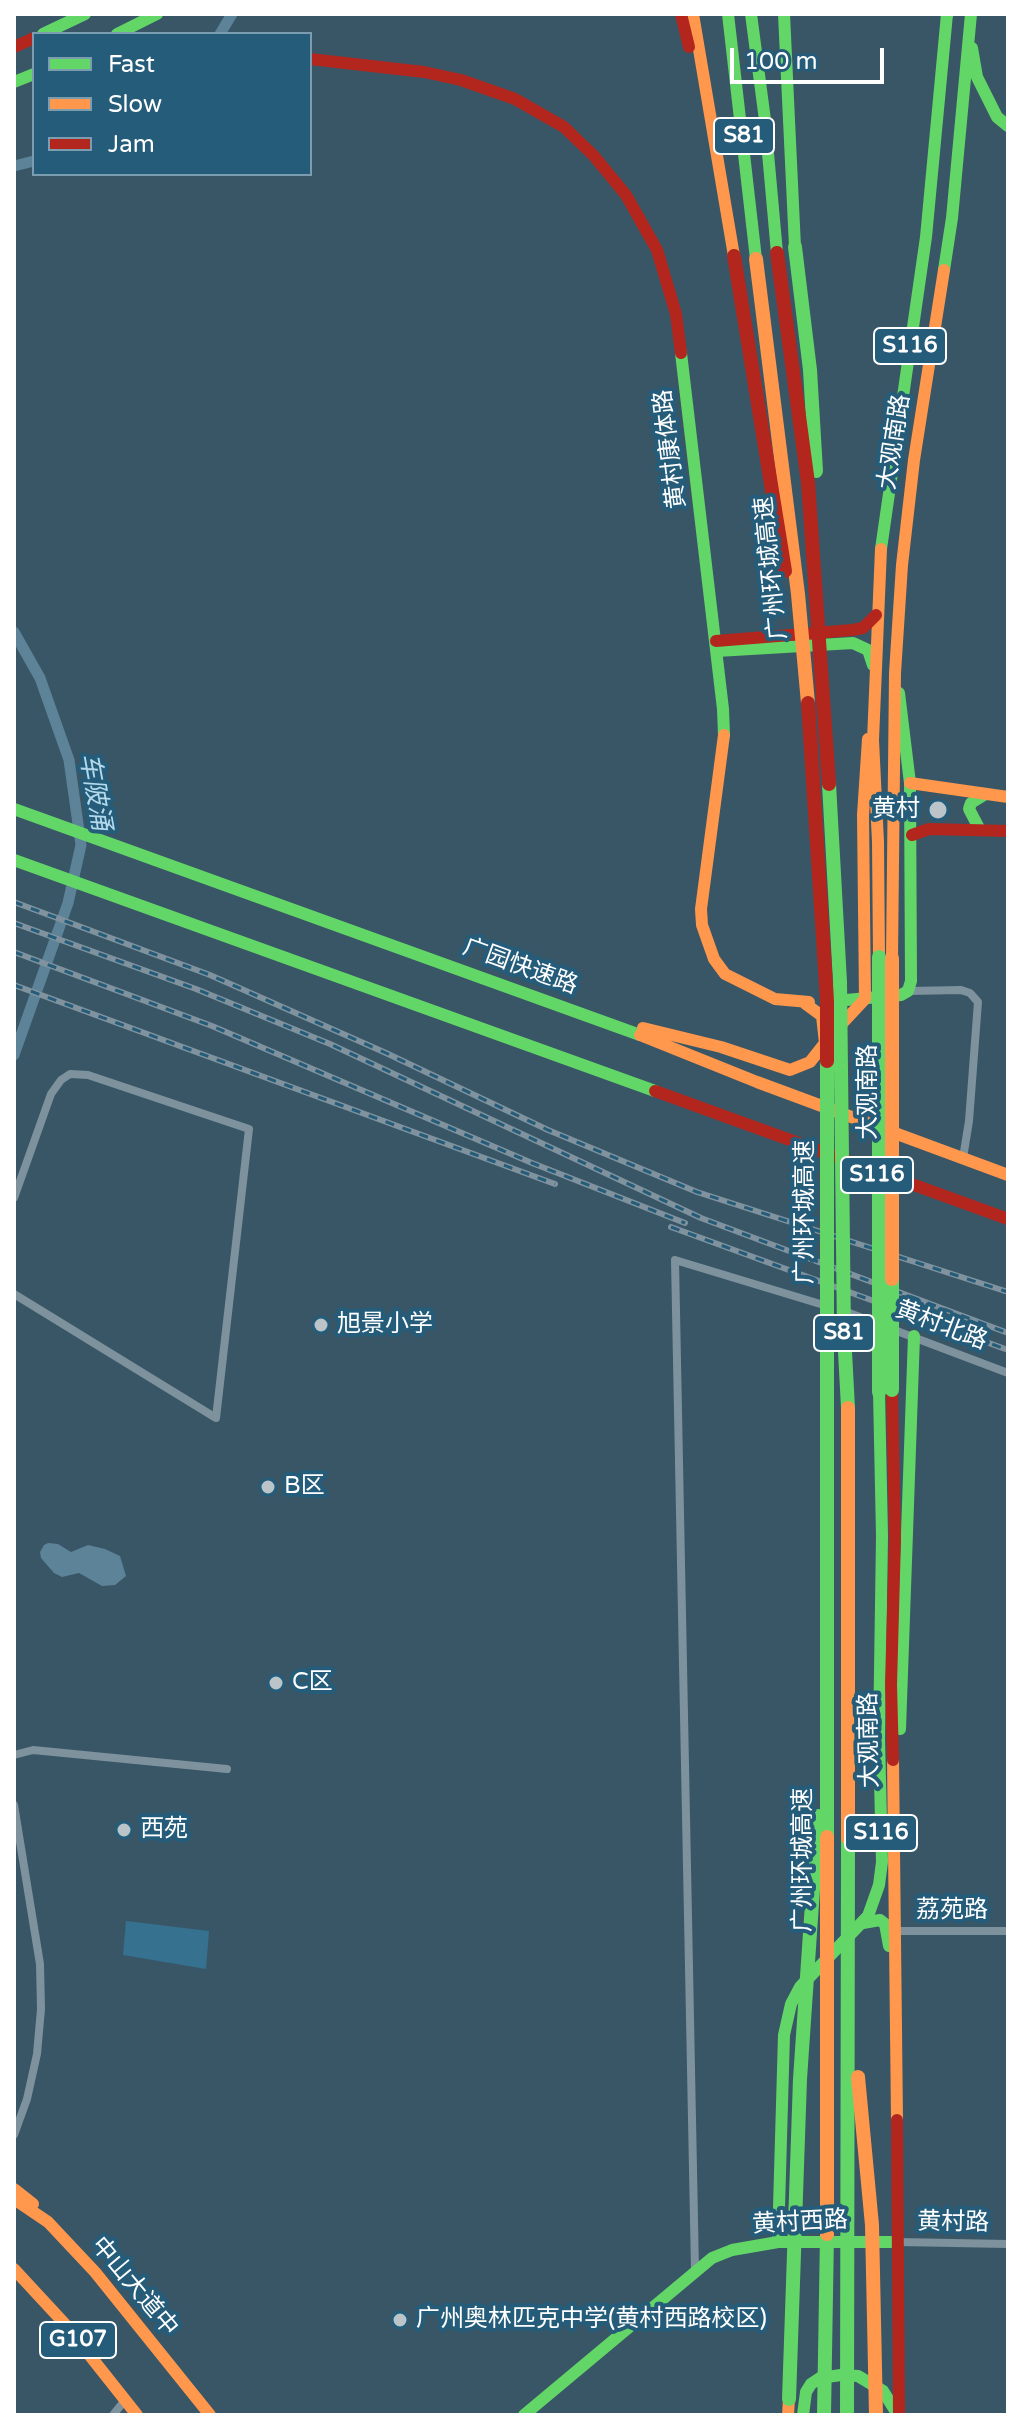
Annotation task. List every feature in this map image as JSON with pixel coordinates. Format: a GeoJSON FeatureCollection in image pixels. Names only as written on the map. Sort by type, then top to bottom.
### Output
{"type":"FeatureCollection","features":[{"type":"Feature","properties":{"kind":"main road"},"geometry":{"type":"LineString","coordinates":[[47,32],[85,14]]}},
{"type":"Feature","properties":{"kind":"main road"},"geometry":{"type":"LineString","coordinates":[[681,14],[717,159]]}},
{"type":"Feature","properties":{"kind":"main road"},"geometry":{"type":"LineString","coordinates":[[693,14],[770,466],[790,608],[823,959],[826,1037]]}},
{"type":"Feature","properties":{"kind":"main road","name":"广州环城高速"},"geometry":{"type":"LineString","coordinates":[[727,14],[798,594],[810,730],[826,1037],[827,2239],[824,2415]]}},
{"type":"Feature","properties":{"kind":"main road","name":"广州环城高速"},"geometry":{"type":"LineString","coordinates":[[751,14],[765,120],[777,253],[808,483],[823,671],[843,1056],[844,1333],[849,1438],[847,2415]]}},
{"type":"Feature","properties":{"kind":"main road"},"geometry":{"type":"LineString","coordinates":[[784,14],[795,247],[810,370],[832,716],[838,944]]}},
{"type":"Feature","properties":{"kind":"main road","name":"大观南路"},"geometry":{"type":"LineString","coordinates":[[778,2242],[783,2054],[789,2012],[800,1987],[863,1923],[879,1885],[882,1862],[879,1739],[886,1391],[885,958],[895,673],[906,512],[952,218],[971,14]]}},
{"type":"Feature","properties":{"kind":"main road"},"geometry":{"type":"LineString","coordinates":[[121,32],[153,15]]}},
{"type":"Feature","properties":{"kind":"main road","name":"大观南路"},"geometry":{"type":"LineString","coordinates":[[885,958],[873,740],[876,615],[887,492],[926,237],[947,15]]}},
{"type":"Feature","properties":{"kind":"main road"},"geometry":{"type":"LineString","coordinates":[[970,30],[977,77],[993,110],[1008,126]]}},
{"type":"Feature","properties":{"kind":"main road","name":"黄村康体路"},"geometry":{"type":"LineString","coordinates":[[312,59],[424,72],[461,80],[515,99],[564,127],[594,156],[626,195],[657,250],[676,314],[716,646],[724,744],[701,909],[702,925],[714,959],[725,974],[775,999],[803,1002],[887,998],[908,991]]}},
{"type":"Feature","properties":{"kind":"main road"},"geometry":{"type":"LineString","coordinates":[[716,646],[863,628],[876,615]]}},
{"type":"Feature","properties":{"kind":"main road"},"geometry":{"type":"LineString","coordinates":[[591,1016],[721,1047],[790,1070],[818,1055],[826,1037],[865,999],[863,815],[875,677],[868,650],[853,643],[716,646]]}},
{"type":"Feature","properties":{"kind":"main road"},"geometry":{"type":"LineString","coordinates":[[895,673],[910,783],[912,969],[908,991]]}},
{"type":"Feature","properties":{"kind":"main road"},"geometry":{"type":"LineString","coordinates":[[910,783],[1008,797]]}},
{"type":"Feature","properties":{"kind":"main road"},"geometry":{"type":"LineString","coordinates":[[980,830],[969,809],[977,798],[987,794]]}},
{"type":"Feature","properties":{"kind":"main road","name":"广园快速路"},"geometry":{"type":"LineString","coordinates":[[19,810],[591,1016],[757,1082],[1008,1175]]}},
{"type":"Feature","properties":{"kind":"main road"},"geometry":{"type":"LineString","coordinates":[[912,835],[929,829],[1008,831]]}},
{"type":"Feature","properties":{"kind":"main road"},"geometry":{"type":"LineString","coordinates":[[17,861],[1008,1219]]}},
{"type":"Feature","properties":{"kind":"main road"},"geometry":{"type":"LineString","coordinates":[[803,1002],[822,1016],[826,1037]]}},
{"type":"Feature","properties":{"kind":"main road"},"geometry":{"type":"LineString","coordinates":[[892,1764],[899,1751],[914,1336]]}},
{"type":"Feature","properties":{"kind":"main road","name":"大观南路"},"geometry":{"type":"LineString","coordinates":[[886,1391],[895,1538],[891,1685],[897,1931],[898,2415]]}},
{"type":"Feature","properties":{"kind":"main road"},"geometry":{"type":"LineString","coordinates":[[788,2415],[800,2079],[812,1881],[826,1743]]}},
{"type":"Feature","properties":{"kind":"main road"},"geometry":{"type":"LineString","coordinates":[[863,1923],[880,1920],[888,1929],[891,2001],[897,2025]]}},
{"type":"Feature","properties":{"kind":"main road"},"geometry":{"type":"LineString","coordinates":[[847,1971],[872,2225],[876,2415]]}},
{"type":"Feature","properties":{"kind":"main road"},"geometry":{"type":"LineString","coordinates":[[14,2189],[48,2222]]}},
{"type":"Feature","properties":{"kind":"main road","name":"中山大道中"},"geometry":{"type":"LineString","coordinates":[[14,2199],[48,2222],[102,2280],[210,2415]]}},
{"type":"Feature","properties":{"kind":"main road","name":"黄村西路"},"geometry":{"type":"LineString","coordinates":[[524,2415],[712,2258],[732,2250],[778,2242],[898,2242]]}},
{"type":"Feature","properties":{"kind":"main road","name":"G107"},"geometry":{"type":"LineString","coordinates":[[14,2269],[64,2323],[137,2415]]}},
{"type":"Feature","properties":{"kind":"main road"},"geometry":{"type":"LineString","coordinates":[[803,2415],[806,2392],[811,2384],[820,2378],[841,2375],[858,2376],[883,2391],[898,2415]]}},
{"type":"Feature","properties":{"kind":"street"},"geometry":{"type":"LineString","coordinates":[[908,991],[961,990],[970,993],[978,1002],[963,1159]]}},
{"type":"Feature","properties":{"kind":"street"},"geometry":{"type":"LineString","coordinates":[[14,1198],[51,1094],[70,1074],[88,1075],[249,1129],[216,1418],[14,1294]]}},
{"type":"Feature","properties":{"kind":"street","name":"黄村北路"},"geometry":{"type":"LineString","coordinates":[[695,2270],[675,1260],[860,1316],[1008,1373]]}},
{"type":"Feature","properties":{"kind":"street"},"geometry":{"type":"LineString","coordinates":[[14,1755],[33,1750],[227,1769]]}},
{"type":"Feature","properties":{"kind":"street"},"geometry":{"type":"LineString","coordinates":[[14,1805],[40,1964],[41,2009],[36,2062],[14,2135]]}},
{"type":"Feature","properties":{"kind":"street","name":"荔苑路"},"geometry":{"type":"LineString","coordinates":[[897,1931],[1008,1931]]}},
{"type":"Feature","properties":{"kind":"street","name":"黄村路"},"geometry":{"type":"LineString","coordinates":[[898,2242],[1008,2244]]}},
{"type":"Feature","properties":{"kind":"street"},"geometry":{"type":"LineString","coordinates":[[113,2415],[125,2400]]}},
{"type":"Feature","properties":{"kind":"shaded area"},"geometry":{"type":"Polygon","coordinates":[[[48,1543],[58,1544],[71,1552],[88,1545],[105,1549],[120,1556],[126,1576],[115,1585],[102,1586],[79,1573],[62,1577],[54,1573],[41,1558],[40,1552],[48,1543]]]}},
{"type":"Feature","properties":{"kind":"shaded area"},"geometry":{"type":"Polygon","coordinates":[[[126,1921],[209,1931],[206,1969],[123,1955],[126,1921]]]}},
{"type":"Feature","properties":{"kind":"waterway","name":"车陂涌"},"geometry":{"type":"LineString","coordinates":[[221,32],[232,14]]}},
{"type":"Feature","properties":{"kind":"waterway","name":"车陂涌"},"geometry":{"type":"LineString","coordinates":[[14,166],[32,162]]}},
{"type":"Feature","properties":{"kind":"waterway","name":"车陂涌"},"geometry":{"type":"LineString","coordinates":[[14,632],[40,678],[69,760],[81,845],[68,903],[14,1055]]}},
{"type":"Feature","properties":{"kind":"railway"},"geometry":{"type":"LineString","coordinates":[[14,902],[210,975],[386,1053],[548,1130],[697,1192],[1008,1292]]}},
{"type":"Feature","properties":{"kind":"railway"},"geometry":{"type":"LineString","coordinates":[[14,923],[196,989],[330,1044],[701,1218],[1008,1333]]}},
{"type":"Feature","properties":{"kind":"railway"},"geometry":{"type":"LineString","coordinates":[[14,952],[212,1026],[532,1163],[685,1223]]}},
{"type":"Feature","properties":{"kind":"railway"},"geometry":{"type":"LineString","coordinates":[[14,985],[555,1184]]}},
{"type":"Feature","properties":{"kind":"railway"},"geometry":{"type":"LineString","coordinates":[[671,1227],[1008,1350]]}},
{"type":"Feature","properties":{"kind":"traffic: fast"},"geometry":{"type":"LineString","coordinates":[[47,32],[85,14]]}},
{"type":"Feature","properties":{"kind":"traffic: fast"},"geometry":{"type":"LineString","coordinates":[[121,32],[157,14]]}},
{"type":"Feature","properties":{"kind":"traffic: fast"},"geometry":{"type":"LineString","coordinates":[[728,14],[756,259]]}},
{"type":"Feature","properties":{"kind":"traffic: fast"},"geometry":{"type":"LineString","coordinates":[[751,14],[765,120],[777,253]]}},
{"type":"Feature","properties":{"kind":"traffic: fast"},"geometry":{"type":"LineString","coordinates":[[784,14],[795,247]]}},
{"type":"Feature","properties":{"kind":"traffic: fast"},"geometry":{"type":"LineString","coordinates":[[881,549],[926,237],[947,14]]}},
{"type":"Feature","properties":{"kind":"traffic: fast"},"geometry":{"type":"LineString","coordinates":[[944,270],[952,218],[971,14]]}},
{"type":"Feature","properties":{"kind":"traffic: fast"},"geometry":{"type":"LineString","coordinates":[[972,48],[977,77],[997,117],[1008,126]]}},
{"type":"Feature","properties":{"kind":"traffic: fast"},"geometry":{"type":"LineString","coordinates":[[14,82],[32,75]]}},
{"type":"Feature","properties":{"kind":"traffic: fast"},"geometry":{"type":"LineString","coordinates":[[795,247],[810,370],[816,471]]}},
{"type":"Feature","properties":{"kind":"traffic: fast"},"geometry":{"type":"LineString","coordinates":[[681,353],[724,735]]}},
{"type":"Feature","properties":{"kind":"traffic: fast"},"geometry":{"type":"LineString","coordinates":[[717,651],[853,643],[868,650],[873,665]]}},
{"type":"Feature","properties":{"kind":"traffic: fast"},"geometry":{"type":"LineString","coordinates":[[835,1001],[901,995],[908,991],[911,981],[910,783],[899,693]]}},
{"type":"Feature","properties":{"kind":"traffic: fast"},"geometry":{"type":"LineString","coordinates":[[829,784],[840,982],[844,1333],[848,1408]]}},
{"type":"Feature","properties":{"kind":"traffic: fast"},"geometry":{"type":"LineString","coordinates":[[980,830],[969,809],[971,803],[984,795]]}},
{"type":"Feature","properties":{"kind":"traffic: fast"},"geometry":{"type":"LineString","coordinates":[[14,809],[640,1035]]}},
{"type":"Feature","properties":{"kind":"traffic: fast"},"geometry":{"type":"LineString","coordinates":[[14,860],[655,1091]]}},
{"type":"Feature","properties":{"kind":"traffic: fast"},"geometry":{"type":"LineString","coordinates":[[879,957],[879,1392]]}},
{"type":"Feature","properties":{"kind":"traffic: fast"},"geometry":{"type":"LineString","coordinates":[[827,1061],[827,1837]]}},
{"type":"Feature","properties":{"kind":"traffic: fast"},"geometry":{"type":"LineString","coordinates":[[892,1279],[892,1390]]}},
{"type":"Feature","properties":{"kind":"traffic: fast"},"geometry":{"type":"LineString","coordinates":[[900,1729],[914,1336]]}},
{"type":"Feature","properties":{"kind":"traffic: fast"},"geometry":{"type":"LineString","coordinates":[[778,2242],[784,2035],[791,2004],[800,1987],[868,1916],[879,1885],[882,1862],[879,1392]]}},
{"type":"Feature","properties":{"kind":"traffic: fast"},"geometry":{"type":"LineString","coordinates":[[789,2399],[800,2079],[818,1816]]}},
{"type":"Feature","properties":{"kind":"traffic: fast"},"geometry":{"type":"LineString","coordinates":[[847,2415],[848,1838]]}},
{"type":"Feature","properties":{"kind":"traffic: fast"},"geometry":{"type":"LineString","coordinates":[[863,1923],[880,1920],[885,1924],[889,1946]]}},
{"type":"Feature","properties":{"kind":"traffic: fast"},"geometry":{"type":"LineString","coordinates":[[824,2415],[827,2234]]}},
{"type":"Feature","properties":{"kind":"traffic: fast"},"geometry":{"type":"LineString","coordinates":[[524,2415],[712,2258],[732,2250],[778,2242],[898,2242]]}},
{"type":"Feature","properties":{"kind":"traffic: fast"},"geometry":{"type":"LineString","coordinates":[[803,2415],[806,2392],[811,2384],[820,2378],[841,2375],[858,2376],[883,2391],[898,2415]]}},
{"type":"Feature","properties":{"kind":"traffic: slow"},"geometry":{"type":"LineString","coordinates":[[693,14],[734,256]]}},
{"type":"Feature","properties":{"kind":"traffic: slow"},"geometry":{"type":"LineString","coordinates":[[756,259],[798,594],[808,703]]}},
{"type":"Feature","properties":{"kind":"traffic: slow"},"geometry":{"type":"LineString","coordinates":[[892,958],[895,673],[902,565],[914,460],[944,270]]}},
{"type":"Feature","properties":{"kind":"traffic: slow"},"geometry":{"type":"LineString","coordinates":[[879,957],[873,740],[881,549]]}},
{"type":"Feature","properties":{"kind":"traffic: slow"},"geometry":{"type":"LineString","coordinates":[[724,735],[701,909],[702,925],[714,959],[725,974],[775,999],[809,1002]]}},
{"type":"Feature","properties":{"kind":"traffic: slow"},"geometry":{"type":"LineString","coordinates":[[837,1029],[865,999],[863,815],[868,739]]}},
{"type":"Feature","properties":{"kind":"traffic: slow"},"geometry":{"type":"LineString","coordinates":[[910,783],[1008,797]]}},
{"type":"Feature","properties":{"kind":"traffic: slow"},"geometry":{"type":"LineString","coordinates":[[892,958],[892,1279]]}},
{"type":"Feature","properties":{"kind":"traffic: slow"},"geometry":{"type":"LineString","coordinates":[[643,1028],[721,1047],[790,1070],[810,1062],[825,1043],[822,1016],[803,1002]]}},
{"type":"Feature","properties":{"kind":"traffic: slow"},"geometry":{"type":"LineString","coordinates":[[640,1035],[1008,1175]]}},
{"type":"Feature","properties":{"kind":"traffic: slow"},"geometry":{"type":"LineString","coordinates":[[848,1408],[848,1838]]}},
{"type":"Feature","properties":{"kind":"traffic: slow"},"geometry":{"type":"LineString","coordinates":[[893,1760],[897,2120]]}},
{"type":"Feature","properties":{"kind":"traffic: slow"},"geometry":{"type":"LineString","coordinates":[[827,1837],[827,2234]]}},
{"type":"Feature","properties":{"kind":"traffic: slow"},"geometry":{"type":"LineString","coordinates":[[858,2077],[872,2225],[876,2415]]}},
{"type":"Feature","properties":{"kind":"traffic: slow"},"geometry":{"type":"LineString","coordinates":[[14,2189],[33,2204]]}},
{"type":"Feature","properties":{"kind":"traffic: slow"},"geometry":{"type":"LineString","coordinates":[[14,2199],[48,2222],[95,2272],[210,2415]]}},
{"type":"Feature","properties":{"kind":"traffic: slow"},"geometry":{"type":"LineString","coordinates":[[14,2269],[64,2323],[137,2415]]}},
{"type":"Feature","properties":{"kind":"traffic: slow"},"geometry":{"type":"LineString","coordinates":[[788,2415],[789,2399]]}},
{"type":"Feature","properties":{"kind":"traffic: jam"},"geometry":{"type":"LineString","coordinates":[[681,14],[689,47]]}},
{"type":"Feature","properties":{"kind":"traffic: jam"},"geometry":{"type":"LineString","coordinates":[[14,47],[32,39]]}},
{"type":"Feature","properties":{"kind":"traffic: jam"},"geometry":{"type":"LineString","coordinates":[[312,59],[424,72],[461,80],[515,99],[564,127],[594,156],[626,195],[657,250],[676,314],[681,353]]}},
{"type":"Feature","properties":{"kind":"traffic: jam"},"geometry":{"type":"LineString","coordinates":[[777,253],[808,483],[829,784]]}},
{"type":"Feature","properties":{"kind":"traffic: jam"},"geometry":{"type":"LineString","coordinates":[[734,256],[785,571]]}},
{"type":"Feature","properties":{"kind":"traffic: jam"},"geometry":{"type":"LineString","coordinates":[[716,641],[852,630],[863,628],[876,615]]}},
{"type":"Feature","properties":{"kind":"traffic: jam"},"geometry":{"type":"LineString","coordinates":[[808,703],[827,1001],[827,1061]]}},
{"type":"Feature","properties":{"kind":"traffic: jam"},"geometry":{"type":"LineString","coordinates":[[912,835],[929,829],[1008,831]]}},
{"type":"Feature","properties":{"kind":"traffic: jam"},"geometry":{"type":"LineString","coordinates":[[655,1091],[1008,1219]]}},
{"type":"Feature","properties":{"kind":"traffic: jam"},"geometry":{"type":"LineString","coordinates":[[892,1390],[895,1538],[891,1685],[893,1760]]}},
{"type":"Feature","properties":{"kind":"traffic: jam"},"geometry":{"type":"LineString","coordinates":[[897,2120],[899,2415]]}},
{"type":"Feature","properties":{"kind":"place","name":"黄村"},"geometry":{"type":"Point","coordinates":[938,810]}},
{"type":"Feature","properties":{"kind":"place","name":"旭景小学"},"geometry":{"type":"Point","coordinates":[321,1325]}},
{"type":"Feature","properties":{"kind":"place","name":"B区"},"geometry":{"type":"Point","coordinates":[268,1487]}},
{"type":"Feature","properties":{"kind":"place","name":"C区"},"geometry":{"type":"Point","coordinates":[276,1683]}},
{"type":"Feature","properties":{"kind":"place","name":"西苑"},"geometry":{"type":"Point","coordinates":[124,1830]}},
{"type":"Feature","properties":{"kind":"place","name":"广州奥林匹克中学(黄村西路校区)"},"geometry":{"type":"Point","coordinates":[400,2320]}}]}
